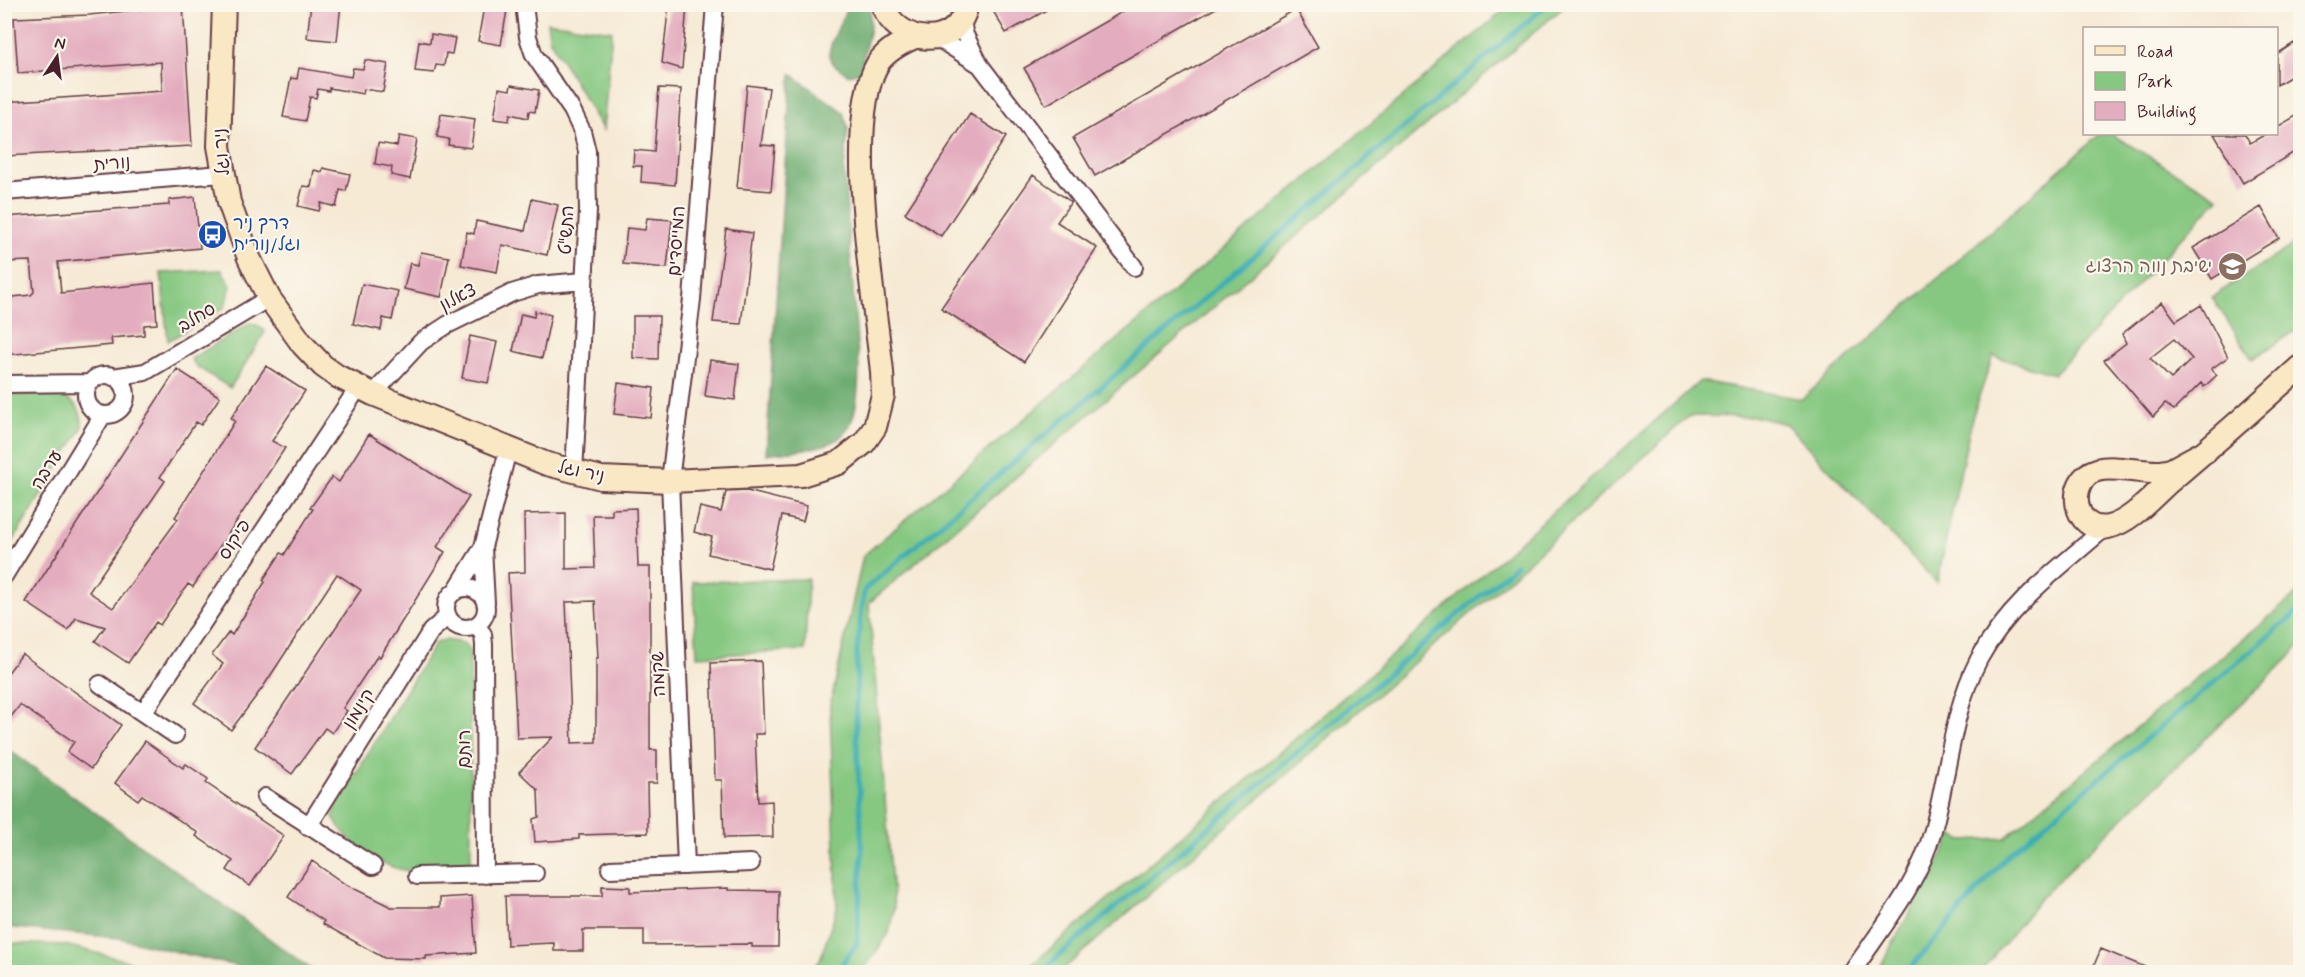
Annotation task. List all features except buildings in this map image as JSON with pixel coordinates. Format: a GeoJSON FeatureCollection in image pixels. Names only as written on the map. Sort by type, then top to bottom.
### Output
{"type":"FeatureCollection","features":[{"type":"Feature","properties":{"kind":"street","name":"ניר וגל"},"geometry":{"type":"LineString","coordinates":[[224,4],[219,146],[222,174],[245,249],[269,298],[303,345],[323,366],[366,391],[508,450],[574,472],[600,478],[670,481],[801,475],[821,470],[852,454],[864,443],[875,426],[883,395],[882,372],[862,157],[866,107],[875,73],[883,9]]}},
{"type":"Feature","properties":{"kind":"street","name":"התש\"ט"},"geometry":{"type":"LineString","coordinates":[[524,4],[528,37],[534,54],[572,110],[582,131],[587,151],[588,211],[574,472]]}},
{"type":"Feature","properties":{"kind":"street","name":"המייסדים"},"geometry":{"type":"LineString","coordinates":[[670,481],[692,299],[714,4]]}},
{"type":"Feature","properties":{"kind":"street"},"geometry":{"type":"LineString","coordinates":[[883,9],[896,28],[925,37],[980,65]]}},
{"type":"Feature","properties":{"kind":"street","name":"ניר וגל"},"geometry":{"type":"LineString","coordinates":[[875,73],[884,55],[925,37],[949,31],[964,11]]}},
{"type":"Feature","properties":{"kind":"street"},"geometry":{"type":"LineString","coordinates":[[964,11],[964,33],[980,65],[1134,267]]}},
{"type":"Feature","properties":{"kind":"street","name":"נורית"},"geometry":{"type":"LineString","coordinates":[[4,192],[222,174]]}},
{"type":"Feature","properties":{"kind":"street","name":"צאלון"},"geometry":{"type":"LineString","coordinates":[[366,391],[420,342],[447,325],[512,293],[538,285],[584,281]]}},
{"type":"Feature","properties":{"kind":"street","name":"סחלב"},"geometry":{"type":"LineString","coordinates":[[125,397],[145,372],[269,298]]}},
{"type":"Feature","properties":{"kind":"street"},"geometry":{"type":"LineString","coordinates":[[1852,972],[1894,913],[1925,856],[1933,831],[1965,688],[1994,635],[2030,594],[2105,528],[2117,524],[2137,510],[2301,368]]}},
{"type":"Feature","properties":{"kind":"street","name":"סחלב"},"geometry":{"type":"LineString","coordinates":[[113,377],[145,372]]}},
{"type":"Feature","properties":{"kind":"street"},"geometry":{"type":"LineString","coordinates":[[4,384],[90,383],[101,376],[113,377],[123,385],[125,397],[120,409],[109,415],[96,413],[87,403],[86,396],[90,383]]}},
{"type":"Feature","properties":{"kind":"street","name":"פיקוס"},"geometry":{"type":"LineString","coordinates":[[143,713],[366,391]]}},
{"type":"Feature","properties":{"kind":"street","name":"ערבה"},"geometry":{"type":"LineString","coordinates":[[4,576],[103,415]]}},
{"type":"Feature","properties":{"kind":"street"},"geometry":{"type":"LineString","coordinates":[[483,548],[447,603],[448,616],[457,626],[463,628],[476,626],[485,616],[483,548],[508,450]]}},
{"type":"Feature","properties":{"kind":"street"},"geometry":{"type":"LineString","coordinates":[[2105,528],[2092,525],[2077,510],[2076,499],[2079,486],[2087,476],[2096,470],[2109,469],[2144,473],[2171,470],[2206,451]]}},
{"type":"Feature","properties":{"kind":"street","name":"שקמה"},"geometry":{"type":"LineString","coordinates":[[670,481],[686,866]]}},
{"type":"Feature","properties":{"kind":"street"},"geometry":{"type":"LineString","coordinates":[[455,592],[460,589],[473,590],[486,603]]}},
{"type":"Feature","properties":{"kind":"street","name":"קינמון"},"geometry":{"type":"LineString","coordinates":[[308,827],[431,631],[448,616]]}},
{"type":"Feature","properties":{"kind":"street","name":"רותם"},"geometry":{"type":"LineString","coordinates":[[476,626],[483,634],[484,645],[485,875]]}},
{"type":"Feature","properties":{"kind":"street"},"geometry":{"type":"LineString","coordinates":[[100,684],[175,735]]}},
{"type":"Feature","properties":{"kind":"street"},"geometry":{"type":"LineString","coordinates":[[265,797],[308,827],[373,866]]}},
{"type":"Feature","properties":{"kind":"street"},"geometry":{"type":"LineString","coordinates":[[610,869],[751,863]]}},
{"type":"Feature","properties":{"kind":"street"},"geometry":{"type":"LineString","coordinates":[[417,876],[535,873]]}},
{"type":"Feature","properties":{"kind":"green space"},"geometry":{"type":"Polygon","coordinates":[[[848,5],[870,6],[870,27],[860,72],[849,75],[833,64],[829,53],[848,5]]]}},
{"type":"Feature","properties":{"kind":"green space"},"geometry":{"type":"Polygon","coordinates":[[[1510,5],[1566,5],[869,603],[894,908],[889,933],[862,972],[811,972],[820,960],[837,908],[830,706],[863,556],[1510,5]]]}},
{"type":"Feature","properties":{"kind":"green space"},"geometry":{"type":"Polygon","coordinates":[[[547,22],[612,31],[603,130],[550,40],[547,22]]]}},
{"type":"Feature","properties":{"kind":"green space"},"geometry":{"type":"Polygon","coordinates":[[[791,74],[843,112],[848,128],[844,171],[859,368],[854,415],[848,429],[839,438],[811,448],[766,454],[791,74]]]}},
{"type":"Feature","properties":{"kind":"green space"},"geometry":{"type":"Polygon","coordinates":[[[2099,135],[2113,135],[2219,198],[2054,374],[1993,356],[1972,418],[1937,583],[1786,424],[1758,417],[1689,416],[1494,593],[1060,972],[1023,972],[1364,680],[1700,381],[1802,399],[2099,135]]]}},
{"type":"Feature","properties":{"kind":"green space"},"geometry":{"type":"Polygon","coordinates":[[[2299,241],[2300,328],[2252,359],[2212,297],[2299,241]]]}},
{"type":"Feature","properties":{"kind":"green space"},"geometry":{"type":"Polygon","coordinates":[[[222,270],[231,286],[224,308],[168,341],[161,273],[222,270]]]}},
{"type":"Feature","properties":{"kind":"green space"},"geometry":{"type":"Polygon","coordinates":[[[250,323],[259,326],[265,332],[230,388],[196,366],[191,359],[250,323]]]}},
{"type":"Feature","properties":{"kind":"green space"},"geometry":{"type":"Polygon","coordinates":[[[51,394],[75,404],[81,414],[82,428],[5,554],[5,395],[51,394]]]}},
{"type":"Feature","properties":{"kind":"green space"},"geometry":{"type":"Polygon","coordinates":[[[808,579],[805,650],[697,656],[693,582],[808,579]]]}},
{"type":"Feature","properties":{"kind":"green space"},"geometry":{"type":"Polygon","coordinates":[[[2300,591],[2300,644],[2289,658],[2044,894],[1981,972],[1877,972],[1953,835],[1963,840],[2005,838],[2300,591]]]}},
{"type":"Feature","properties":{"kind":"green space"},"geometry":{"type":"Polygon","coordinates":[[[446,640],[463,643],[470,649],[471,863],[464,866],[403,870],[383,863],[363,850],[345,834],[333,817],[337,805],[436,642],[446,640]]]}},
{"type":"Feature","properties":{"kind":"green space"},"geometry":{"type":"Polygon","coordinates":[[[5,747],[315,972],[261,972],[119,938],[5,927],[5,747]]]}},
{"type":"Feature","properties":{"kind":"green space"},"geometry":{"type":"Polygon","coordinates":[[[5,943],[65,945],[172,972],[5,972],[5,943]]]}},
{"type":"Feature","properties":{"kind":"waterway"},"geometry":{"type":"LineString","coordinates":[[836,972],[857,943],[862,852],[856,720],[857,651],[864,590],[1548,4]]}},
{"type":"Feature","properties":{"kind":"waterway"},"geometry":{"type":"LineString","coordinates":[[1040,972],[1516,565]]}},
{"type":"Feature","properties":{"kind":"waterway"},"geometry":{"type":"LineString","coordinates":[[1907,972],[2009,854],[2300,610]]}},
{"type":"Feature","properties":{"kind":"waterway"},"geometry":{"type":"LineString","coordinates":[[4,970],[22,972]]}},
{"type":"Feature","properties":{"kind":"place","name":"דרך ניר וגל/נורית"},"geometry":{"type":"Point","coordinates":[212,234]}},
{"type":"Feature","properties":{"kind":"place","name":"ישיבת נווה הרצוג"},"geometry":{"type":"Point","coordinates":[2233,267]}}]}
